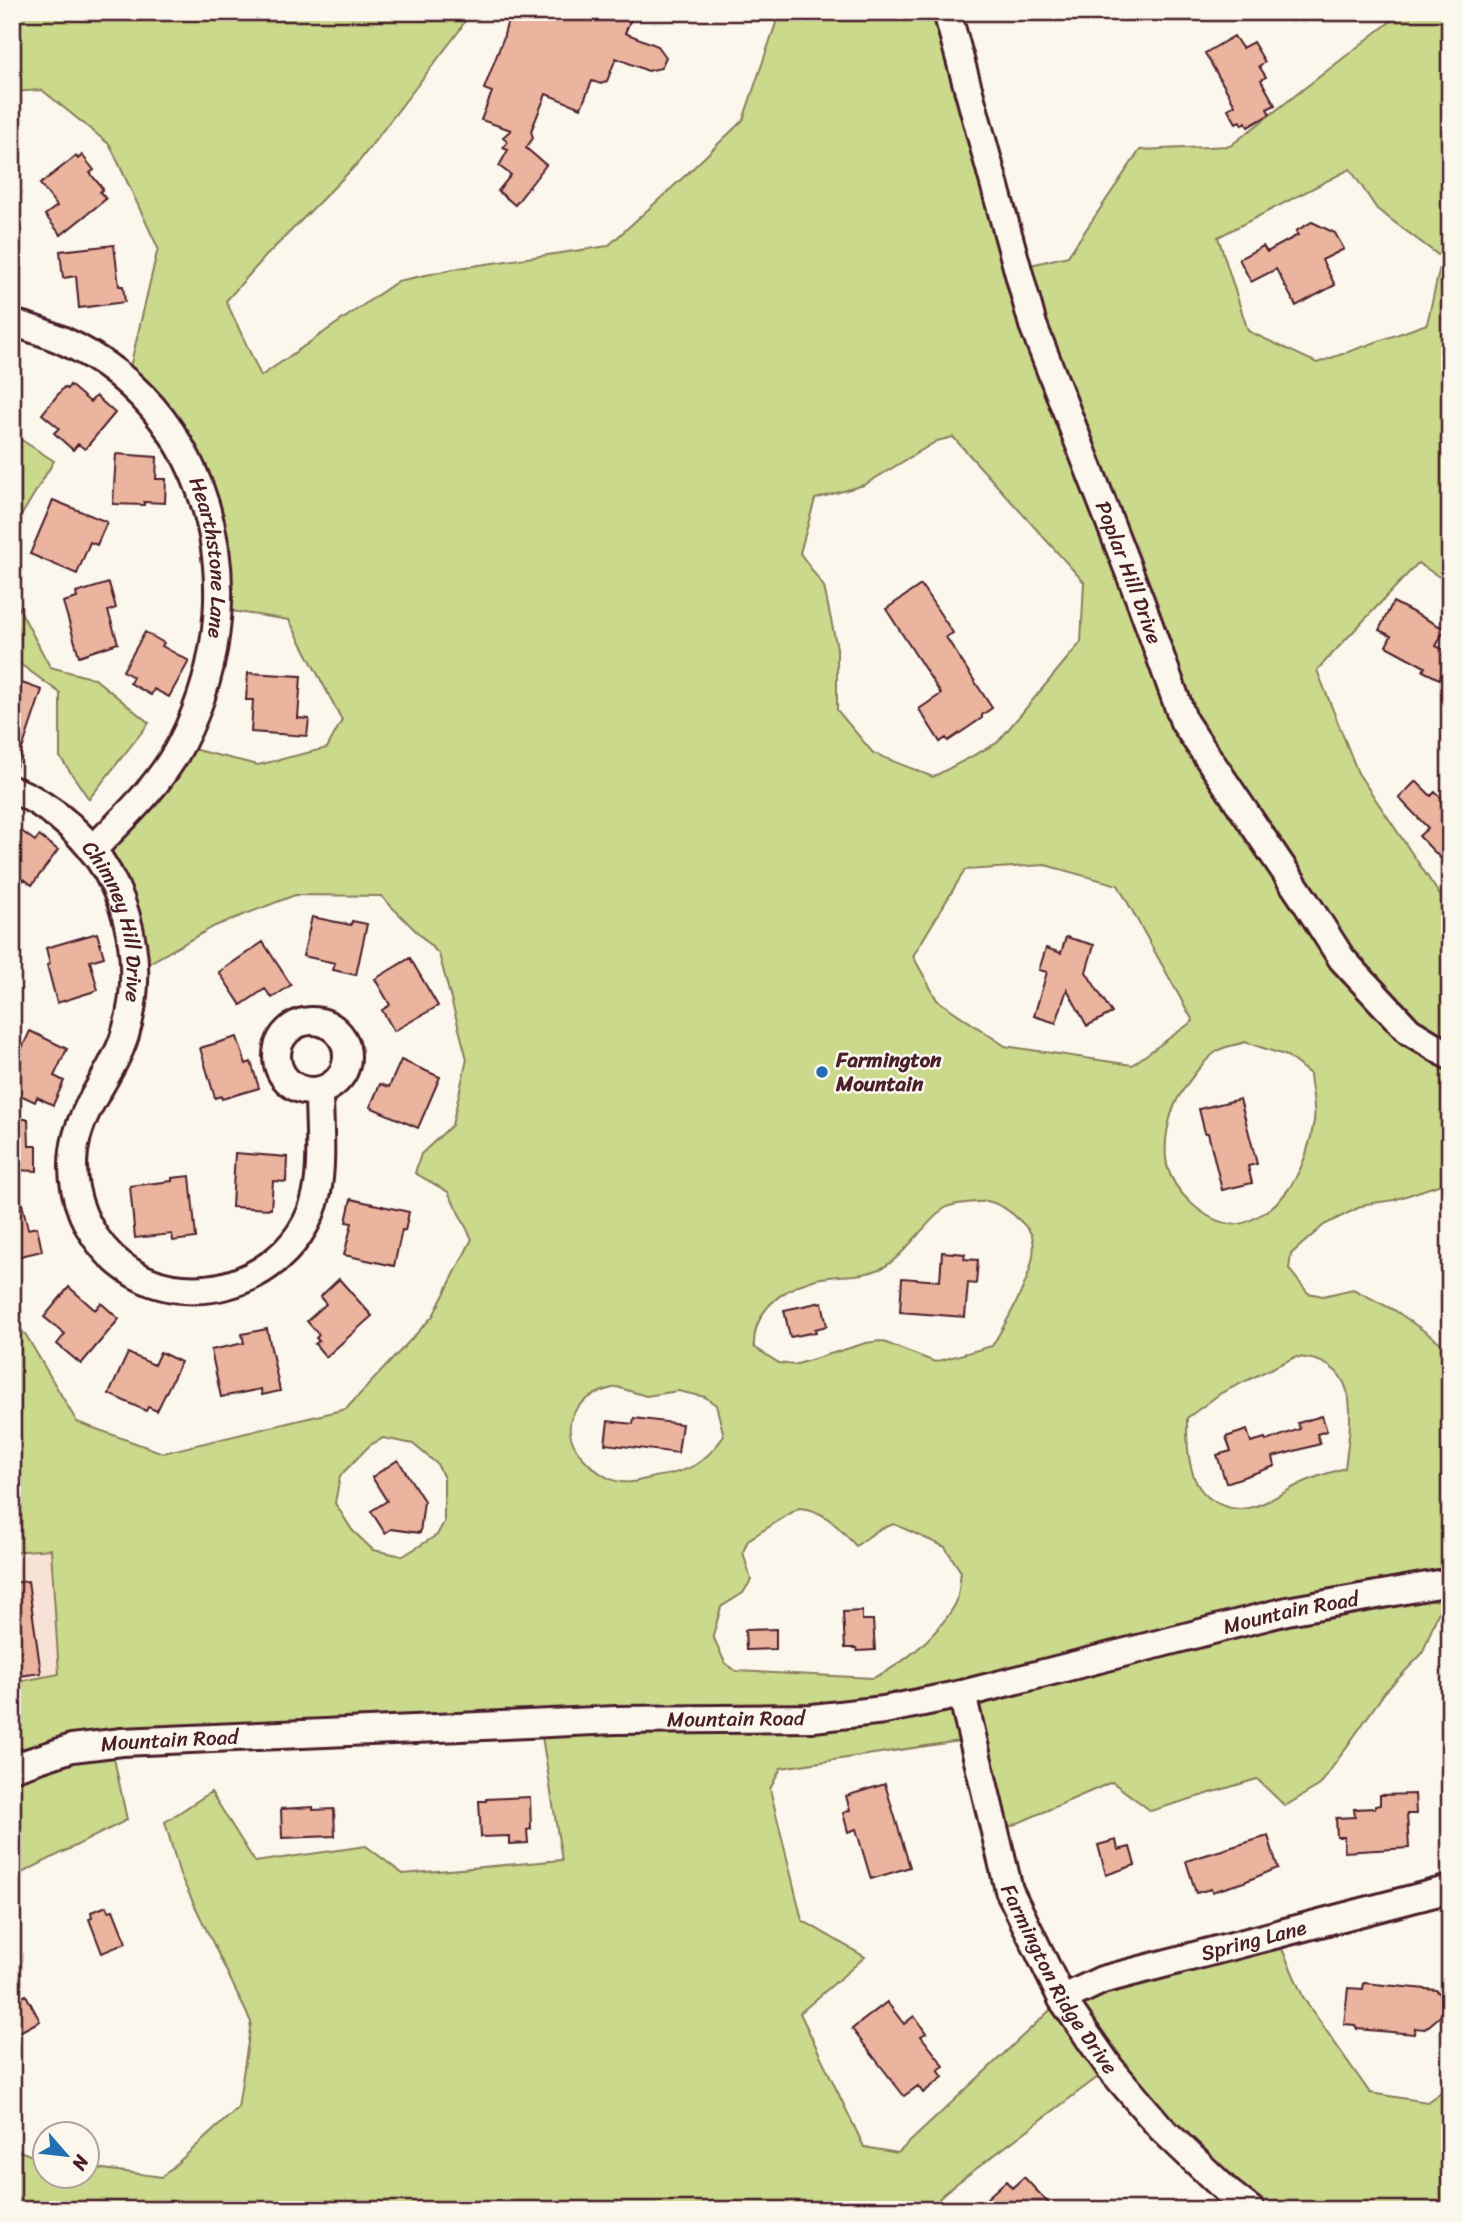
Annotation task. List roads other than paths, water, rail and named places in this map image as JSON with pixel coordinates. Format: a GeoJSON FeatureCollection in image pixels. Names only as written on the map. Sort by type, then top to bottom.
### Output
{"type":"FeatureCollection","features":[{"type":"Feature","properties":{"kind":"street","name":"Poplar Hill Drive"},"geometry":{"type":"LineString","coordinates":[[947,12],[1033,325],[1140,600],[1184,722],[1342,960],[1409,1031],[1450,1056]]}},
{"type":"Feature","properties":{"kind":"street","name":"Hearthstone Lane"},"geometry":{"type":"LineString","coordinates":[[12,323],[50,333],[91,354],[127,380],[159,412],[184,452],[201,490],[219,579],[218,622],[210,664],[198,707],[180,746],[158,779],[92,850]]}},
{"type":"Feature","properties":{"kind":"street","name":"Chimney Hill Drive"},"geometry":{"type":"LineString","coordinates":[[12,790],[46,807],[71,827],[92,850],[110,876],[123,905],[132,938],[135,971],[133,1005],[124,1038],[84,1116],[73,1156],[77,1198],[89,1227],[107,1252],[140,1277],[180,1289],[222,1287],[242,1281],[276,1261],[302,1231],[316,1194],[319,1174],[318,1091]]}},
{"type":"Feature","properties":{"kind":"street","name":"Mountain Road"},"geometry":{"type":"LineString","coordinates":[[12,1768],[72,1748],[122,1742],[616,1720],[813,1718],[884,1710],[962,1694],[1287,1611],[1449,1579]]}},
{"type":"Feature","properties":{"kind":"street","name":"Farmington Ridge Drive"},"geometry":{"type":"LineString","coordinates":[[962,1694],[1009,1890],[1062,1999],[1111,2068],[1161,2128],[1228,2192],[1251,2210]]}},
{"type":"Feature","properties":{"kind":"street","name":"Spring Lane"},"geometry":{"type":"LineString","coordinates":[[1062,1999],[1102,1980],[1450,1889]]}},
{"type":"Feature","properties":{"kind":"place","name":"Farmington Mountain"},"geometry":{"type":"Point","coordinates":[822,1072]}}]}
